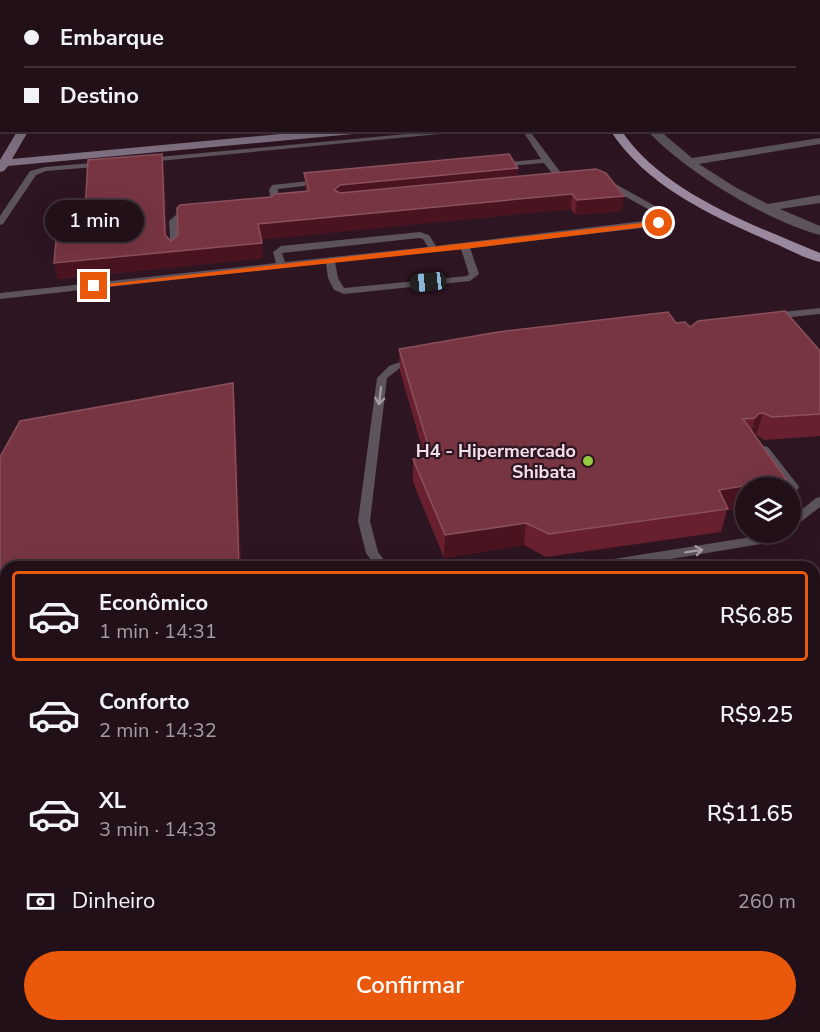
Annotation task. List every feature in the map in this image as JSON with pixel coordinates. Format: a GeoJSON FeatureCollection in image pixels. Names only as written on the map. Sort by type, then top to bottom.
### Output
{"type":"FeatureCollection","features":[{"type":"Feature","properties":{"kind":"main road"},"geometry":{"type":"LineString","coordinates":[[616,132],[619,140],[637,160],[690,197],[749,227],[820,258]]}},
{"type":"Feature","properties":{"kind":"street"},"geometry":{"type":"LineString","coordinates":[[2,166],[23,132]]}},
{"type":"Feature","properties":{"kind":"street"},"geometry":{"type":"LineString","coordinates":[[2,166],[344,132]]}},
{"type":"Feature","properties":{"kind":"street"},"geometry":{"type":"LineString","coordinates":[[654,132],[689,162],[737,195],[764,209],[820,231]]}},
{"type":"Feature","properties":{"kind":"street"},"geometry":{"type":"LineString","coordinates":[[689,162],[820,141]]}},
{"type":"Feature","properties":{"kind":"street"},"geometry":{"type":"LineString","coordinates":[[764,209],[820,199]]}},
{"type":"Feature","properties":{"kind":"lane"},"geometry":{"type":"LineString","coordinates":[[139,161],[457,132]]}},
{"type":"Feature","properties":{"kind":"lane"},"geometry":{"type":"LineString","coordinates":[[526,132],[546,161],[569,183],[553,184]]}},
{"type":"Feature","properties":{"kind":"lane"},"geometry":{"type":"LineString","coordinates":[[488,167],[546,161]]}},
{"type":"Feature","properties":{"kind":"lane"},"geometry":{"type":"LineString","coordinates":[[0,222],[33,173],[116,163]]}},
{"type":"Feature","properties":{"kind":"lane"},"geometry":{"type":"LineString","coordinates":[[0,296],[465,247],[659,223],[663,220],[661,213],[600,180]]}},
{"type":"Feature","properties":{"kind":"lane"},"geometry":{"type":"LineString","coordinates":[[258,209],[275,204],[273,190],[275,188],[326,182]]}},
{"type":"Feature","properties":{"kind":"lane"},"geometry":{"type":"LineString","coordinates":[[174,251],[173,221],[180,216],[202,214]]}},
{"type":"Feature","properties":{"kind":"lane"},"geometry":{"type":"LineString","coordinates":[[281,265],[277,252],[281,249],[420,235],[426,237],[434,250]]}},
{"type":"Feature","properties":{"kind":"lane"},"geometry":{"type":"LineString","coordinates":[[330,260],[333,278],[339,290],[344,291],[470,278],[474,274],[465,247]]}},
{"type":"Feature","properties":{"kind":"lane"},"geometry":{"type":"LineString","coordinates":[[820,311],[775,321],[820,318]]}},
{"type":"Feature","properties":{"kind":"lane"},"geometry":{"type":"LineString","coordinates":[[378,561],[372,553],[364,521],[382,378],[387,370],[396,365],[428,356]]}},
{"type":"Feature","properties":{"kind":"lane"},"geometry":{"type":"LineString","coordinates":[[757,440],[786,477]]}},
{"type":"Feature","properties":{"kind":"lane"},"geometry":{"type":"LineString","coordinates":[[801,517],[820,501]]}},
{"type":"Feature","properties":{"kind":"lane"},"geometry":{"type":"LineString","coordinates":[[632,561],[742,543]]}},
{"type":"Feature","properties":{"kind":"building"},"geometry":{"type":"Polygon","coordinates":[[[162,154],[165,235],[171,241],[178,235],[177,208],[180,205],[271,197],[275,194],[309,191],[304,173],[509,154],[518,168],[340,185],[334,190],[340,193],[596,169],[606,173],[624,196],[577,200],[572,194],[258,224],[262,243],[54,263],[57,230],[84,228],[88,160],[162,154]]]}},
{"type":"Feature","properties":{"kind":"building","name":"H4 - Hipermercado Shibata"},"geometry":{"type":"Polygon","coordinates":[[[785,311],[820,351],[820,414],[772,417],[763,413],[758,414],[755,418],[743,419],[785,477],[735,477],[735,487],[719,490],[728,509],[549,534],[526,523],[445,535],[413,459],[432,458],[399,349],[498,332],[668,312],[676,323],[685,322],[690,327],[698,321],[785,311]]]}},
{"type":"Feature","properties":{"kind":"building"},"geometry":{"type":"Polygon","coordinates":[[[233,383],[239,561],[0,561],[0,457],[20,421],[233,383]]]}},
{"type":"Feature","properties":{"kind":"place","name":"H4 - Hipermercado Shibata"},"geometry":{"type":"Point","coordinates":[588,461]}},
{"type":"Feature","properties":{"kind":"route"},"geometry":{"type":"LineString","coordinates":[[94,286],[465,247],[659,223]]}}]}
